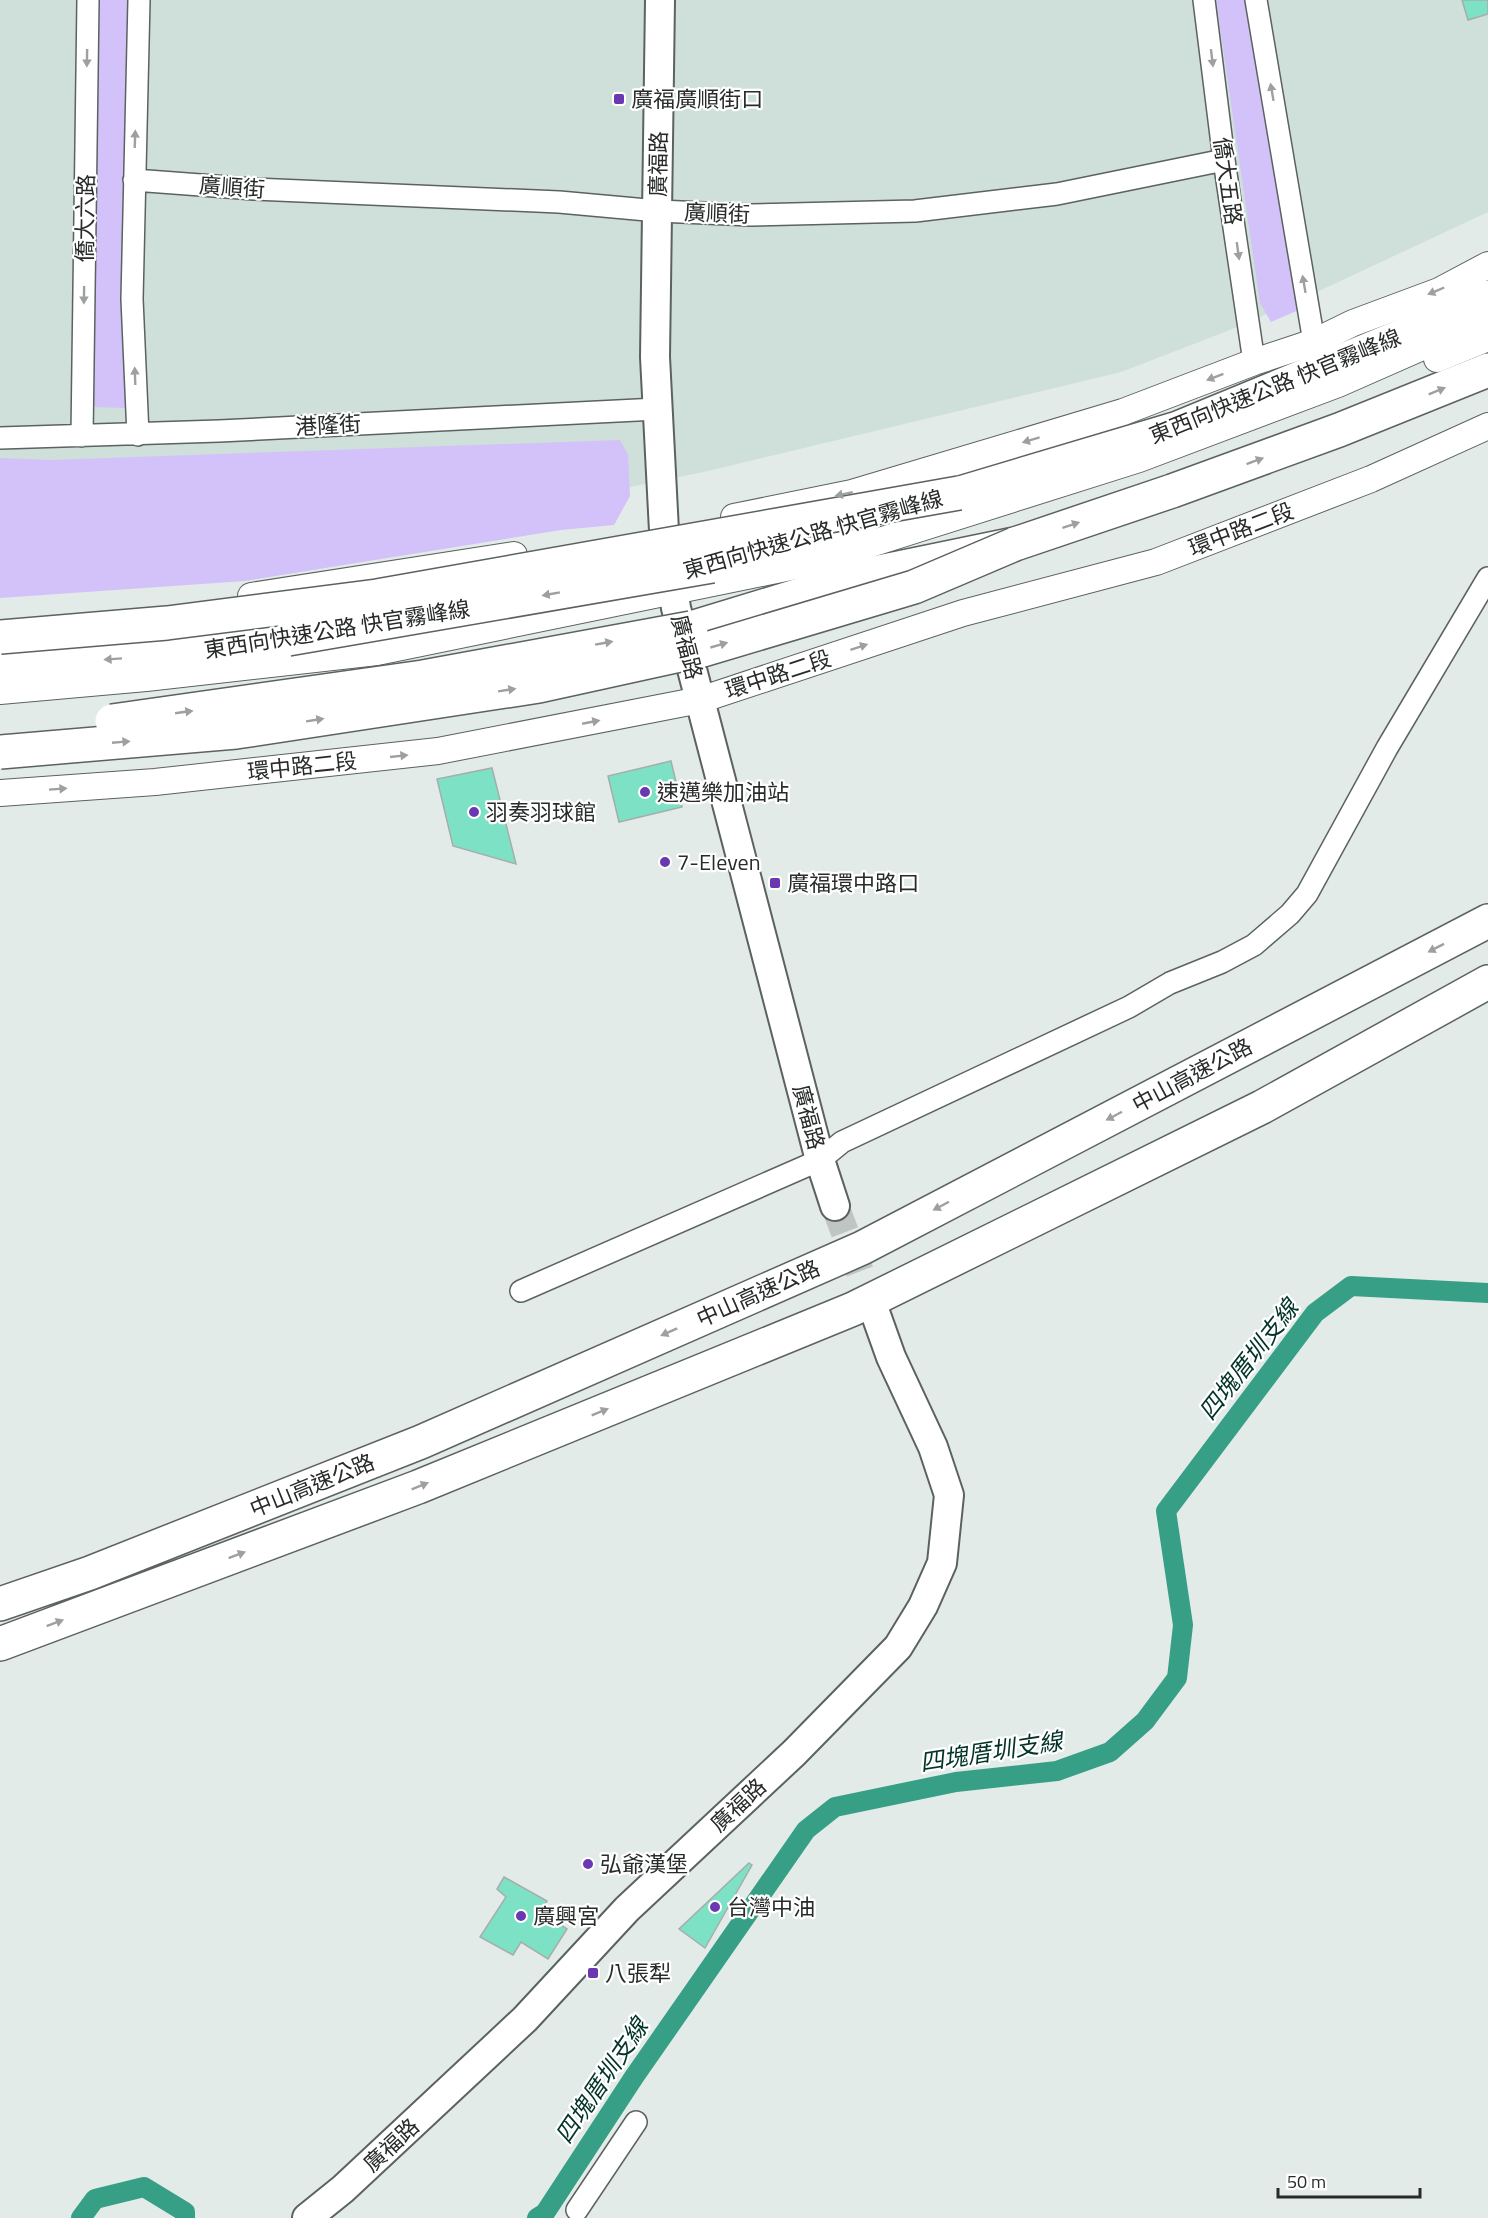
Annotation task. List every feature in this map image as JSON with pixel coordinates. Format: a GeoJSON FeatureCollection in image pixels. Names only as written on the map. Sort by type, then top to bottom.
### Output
{"type":"FeatureCollection","features":[{"type":"Feature","properties":{"kind":"highway","name":"東西向快速公路 快官霧峰線"},"geometry":{"type":"LineString","coordinates":[[0,666],[172,655],[288,639],[712,566],[1178,428],[1443,319],[1488,297]]}},
{"type":"Feature","properties":{"kind":"highway"},"geometry":{"type":"LineString","coordinates":[[0,752],[236,732],[539,686],[703,650],[914,587],[1016,544],[1172,491],[1339,430],[1488,370]]}},
{"type":"Feature","properties":{"kind":"highway"},"geometry":{"type":"LineString","coordinates":[[0,637],[167,623],[377,596],[959,493]]}},
{"type":"Feature","properties":{"kind":"highway"},"geometry":{"type":"LineString","coordinates":[[0,730],[134,719],[400,680],[691,628],[865,575],[1016,544]]}},
{"type":"Feature","properties":{"kind":"highway","name":"中山高速公路"},"geometry":{"type":"LineString","coordinates":[[0,1604],[90,1573],[421,1442],[862,1248],[1488,921]]}},
{"type":"Feature","properties":{"kind":"highway","name":"中山高速公路"},"geometry":{"type":"LineString","coordinates":[[0,1644],[418,1487],[853,1309],[1262,1107],[1488,982]]}},
{"type":"Feature","properties":{"kind":"main road","name":"廣福路"},"geometry":{"type":"LineString","coordinates":[[660,0],[655,346],[664,531],[675,600],[700,700],[820,1160],[835,1206]]}},
{"type":"Feature","properties":{"kind":"main road","name":"廣福路"},"geometry":{"type":"LineString","coordinates":[[307,2218],[343,2189],[525,2019],[627,1909],[794,1753],[898,1647],[923,1606],[942,1563],[949,1495],[933,1447],[891,1358],[871,1301]]}},
{"type":"Feature","properties":{"kind":"street","name":"僑大六路"},"geometry":{"type":"LineString","coordinates":[[82,436],[88,0]]}},
{"type":"Feature","properties":{"kind":"street"},"geometry":{"type":"LineString","coordinates":[[138,435],[132,299],[140,0]]}},
{"type":"Feature","properties":{"kind":"street","name":"僑大五路"},"geometry":{"type":"LineString","coordinates":[[1204,0],[1224,160],[1254,362]]}},
{"type":"Feature","properties":{"kind":"street"},"geometry":{"type":"LineString","coordinates":[[1256,0],[1314,342]]}},
{"type":"Feature","properties":{"kind":"street","name":"廣順街"},"geometry":{"type":"LineString","coordinates":[[134,180],[254,189],[560,202],[658,211],[752,215],[915,211],[1057,194],[1224,160]]}},
{"type":"Feature","properties":{"kind":"street"},"geometry":{"type":"LineString","coordinates":[[0,624],[182,607],[664,531],[852,493],[1123,412],[1254,362],[1314,342],[1353,323],[1439,291],[1488,265]]}},
{"type":"Feature","properties":{"kind":"street"},"geometry":{"type":"LineString","coordinates":[[0,691],[146,678],[377,652],[675,600],[810,563],[1139,459],[1338,384],[1488,318]]}},
{"type":"Feature","properties":{"kind":"street"},"geometry":{"type":"LineString","coordinates":[[0,700],[123,693],[360,669],[873,559],[1108,484],[1258,431],[1488,338]]}},
{"type":"Feature","properties":{"kind":"street","name":"港隆街"},"geometry":{"type":"LineString","coordinates":[[0,438],[138,435],[657,409]]}},
{"type":"Feature","properties":{"kind":"street","name":"環中路二段"},"geometry":{"type":"LineString","coordinates":[[0,793],[155,782],[438,752],[700,700],[963,613],[1155,562],[1371,479],[1488,426]]}},
{"type":"Feature","properties":{"kind":"street"},"geometry":{"type":"LineString","coordinates":[[521,1291],[820,1160],[842,1142],[1129,1007],[1170,982],[1222,962],[1254,945],[1290,914],[1307,894],[1376,767],[1488,578]]}},
{"type":"Feature","properties":{"kind":"street"},"geometry":{"type":"LineString","coordinates":[[578,2210],[636,2122]]}},
{"type":"Feature","properties":{"kind":"shaded area"},"geometry":{"type":"Polygon","coordinates":[[[0,0],[1488,0],[1488,212],[1230,330],[1121,372],[708,471],[596,494],[0,577],[0,0]]]}},
{"type":"Feature","properties":{"kind":"shaded area"},"geometry":{"type":"Polygon","coordinates":[[[95,0],[132,0],[131,403],[126,408],[95,407],[91,401],[95,0]]]}},
{"type":"Feature","properties":{"kind":"shaded area"},"geometry":{"type":"Polygon","coordinates":[[[1216,0],[1250,0],[1301,309],[1271,322],[1260,303],[1216,0]]]}},
{"type":"Feature","properties":{"kind":"shaded area"},"geometry":{"type":"Polygon","coordinates":[[[620,440],[628,455],[630,496],[614,525],[561,530],[245,581],[0,598],[0,458],[51,460],[620,440]]]}},
{"type":"Feature","properties":{"kind":"building"},"geometry":{"type":"Polygon","coordinates":[[[1462,0],[1488,0],[1488,14],[1468,20],[1462,0]]]}},
{"type":"Feature","properties":{"kind":"building","name":"速邁樂加油站"},"geometry":{"type":"Polygon","coordinates":[[[671,761],[682,807],[619,822],[608,776],[671,761]]]}},
{"type":"Feature","properties":{"kind":"building"},"geometry":{"type":"Polygon","coordinates":[[[492,768],[516,864],[453,846],[437,779],[492,768]]]}},
{"type":"Feature","properties":{"kind":"building","name":"台灣中油"},"geometry":{"type":"Polygon","coordinates":[[[749,1863],[752,1865],[705,1948],[679,1929],[749,1863]]]}},
{"type":"Feature","properties":{"kind":"building","name":"廣興宮"},"geometry":{"type":"Polygon","coordinates":[[[504,1877],[547,1901],[540,1911],[567,1929],[548,1959],[521,1942],[513,1955],[480,1937],[506,1897],[497,1889],[504,1877]]]}},
{"type":"Feature","properties":{"kind":"waterway","name":"四塊厝圳支線"},"geometry":{"type":"LineString","coordinates":[[537,2218],[545,2213],[634,2077],[806,1830],[835,1807],[956,1782],[1057,1771],[1110,1752],[1145,1721],[1177,1678],[1183,1625],[1166,1511],[1315,1313],[1351,1286],[1488,1293]]}},
{"type":"Feature","properties":{"kind":"waterway","name":"四塊厝圳支線"},"geometry":{"type":"LineString","coordinates":[[81,2218],[95,2199],[144,2187],[185,2212],[185,2218]]}},
{"type":"Feature","properties":{"kind":"tunnel"},"geometry":{"type":"LineString","coordinates":[[835,1206],[871,1301]]}},
{"type":"Feature","properties":{"kind":"place","name":"廣福廣順街口"},"geometry":{"type":"Point","coordinates":[619,99]}},
{"type":"Feature","properties":{"kind":"place","name":"速邁樂加油站"},"geometry":{"type":"Point","coordinates":[645,792]}},
{"type":"Feature","properties":{"kind":"place","name":"羽奏羽球館"},"geometry":{"type":"Point","coordinates":[474,812]}},
{"type":"Feature","properties":{"kind":"place","name":"7-Eleven"},"geometry":{"type":"Point","coordinates":[665,862]}},
{"type":"Feature","properties":{"kind":"place","name":"廣福環中路口"},"geometry":{"type":"Point","coordinates":[775,883]}},
{"type":"Feature","properties":{"kind":"place","name":"弘爺漢堡"},"geometry":{"type":"Point","coordinates":[588,1864]}},
{"type":"Feature","properties":{"kind":"place","name":"台灣中油"},"geometry":{"type":"Point","coordinates":[715,1907]}},
{"type":"Feature","properties":{"kind":"place","name":"廣興宮"},"geometry":{"type":"Point","coordinates":[521,1916]}},
{"type":"Feature","properties":{"kind":"place","name":"八張犁"},"geometry":{"type":"Point","coordinates":[593,1973]}}]}
